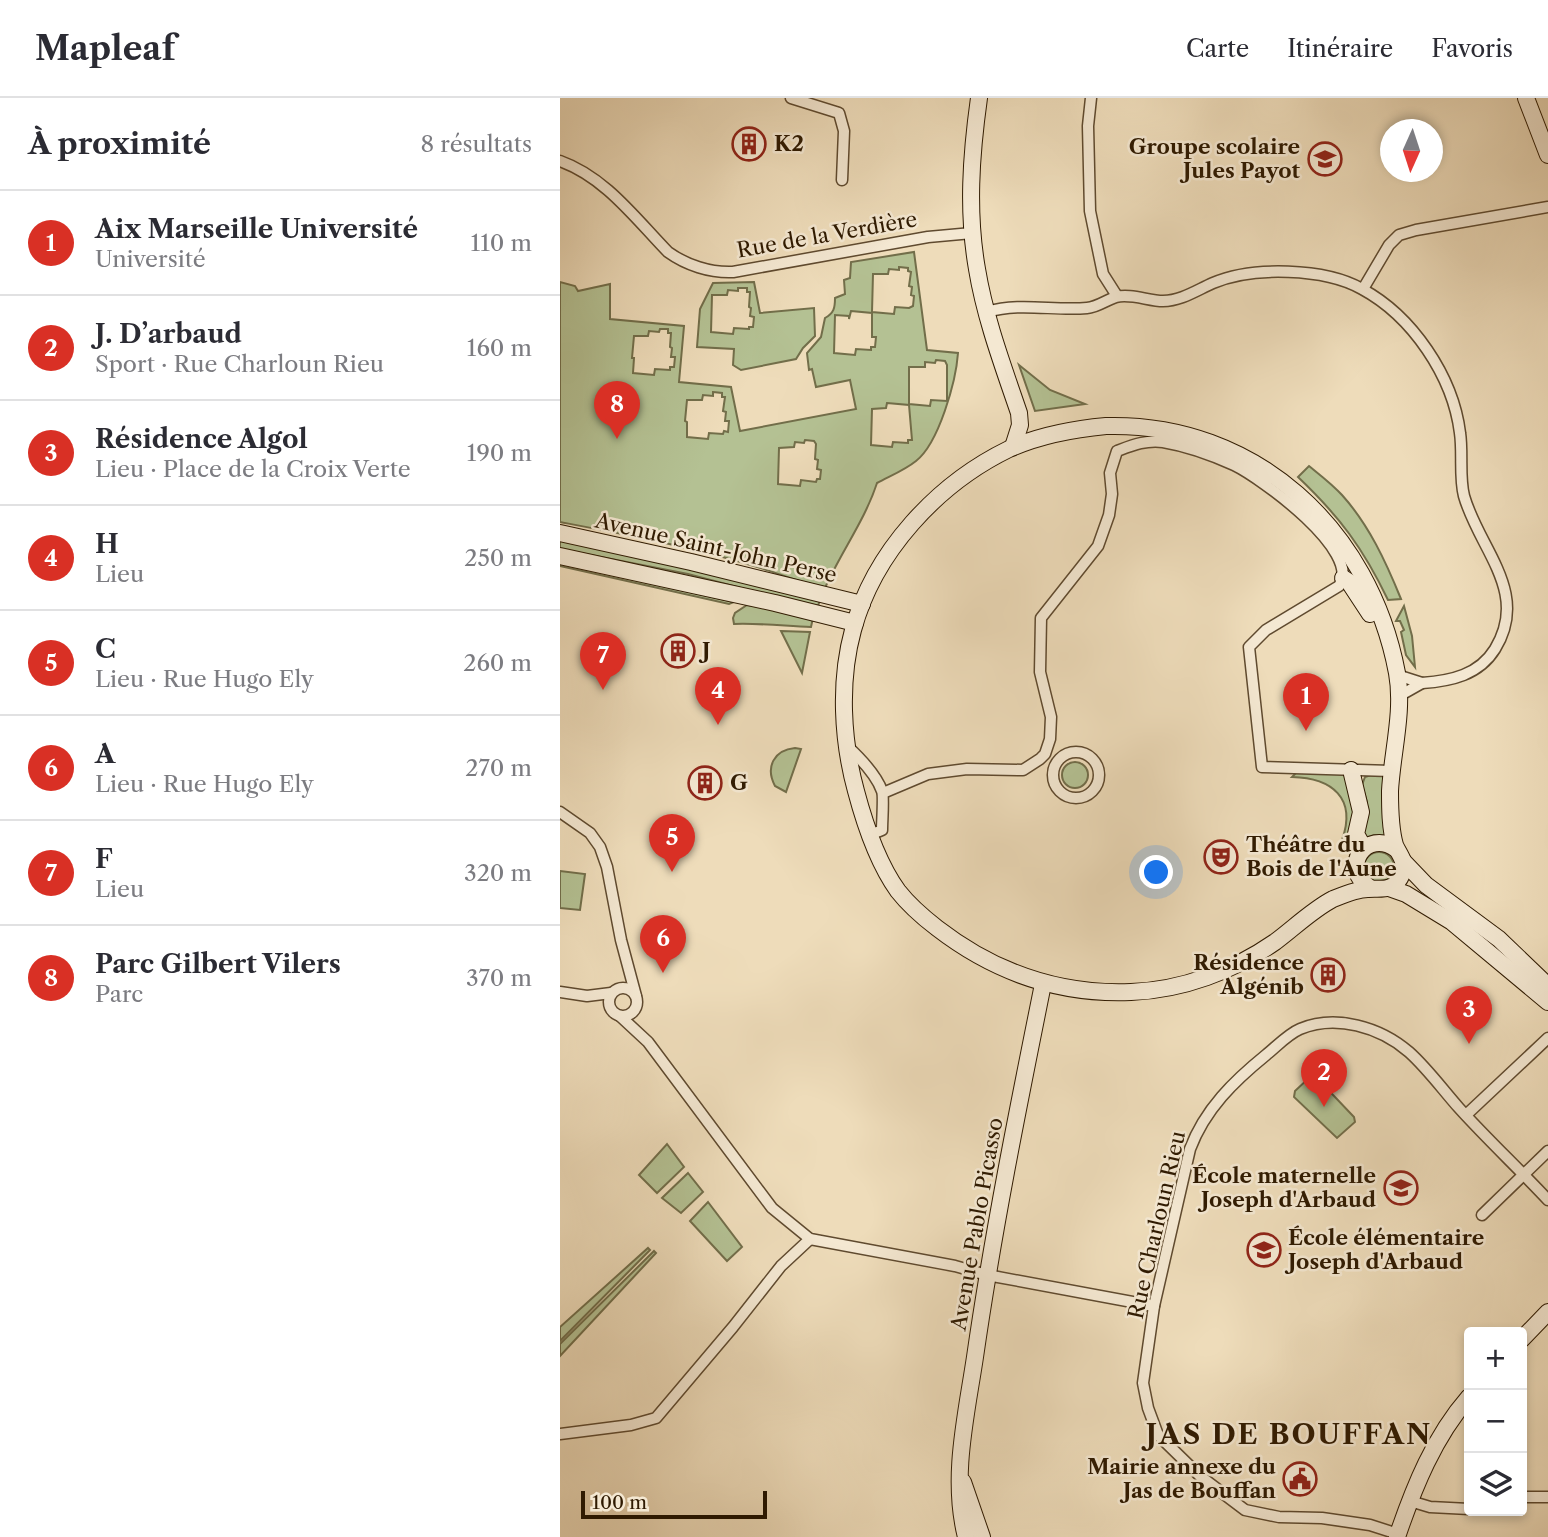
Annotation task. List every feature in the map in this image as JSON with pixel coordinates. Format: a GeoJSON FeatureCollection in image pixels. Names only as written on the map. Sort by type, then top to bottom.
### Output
{"type":"FeatureCollection","features":[{"type":"Feature","properties":{"kind":"main road"},"geometry":{"type":"LineString","coordinates":[[979,98],[972,168],[972,233],[977,271],[987,312],[1018,413],[1020,425],[1013,447]]}},
{"type":"Feature","properties":{"kind":"main road"},"geometry":{"type":"LineString","coordinates":[[1526,98],[1548,155]]}},
{"type":"Feature","properties":{"kind":"main road"},"geometry":{"type":"LineString","coordinates":[[1018,413],[1039,439]]}},
{"type":"Feature","properties":{"kind":"main road"},"geometry":{"type":"LineString","coordinates":[[1370,888],[1330,901],[1273,944],[1226,969],[1202,979],[1166,988],[1132,992],[1094,991],[1043,984],[1015,974],[958,944],[923,916],[897,889],[876,832],[854,785],[847,746],[846,667],[855,623],[862,604],[897,543],[925,509],[968,473],[1013,447],[1090,427],[1119,425],[1154,428],[1214,444],[1274,475],[1319,513],[1345,545],[1375,603],[1395,667],[1399,696],[1391,771],[1390,813],[1401,877],[1390,888]]}},
{"type":"Feature","properties":{"kind":"main road","name":"Avenue Saint-John Perse"},"geometry":{"type":"LineString","coordinates":[[560,533],[862,604]]}},
{"type":"Feature","properties":{"kind":"main road","name":"Avenue Saint-John Perse"},"geometry":{"type":"LineString","coordinates":[[560,556],[855,623]]}},
{"type":"Feature","properties":{"kind":"main road"},"geometry":{"type":"LineString","coordinates":[[1341,582],[1349,582],[1364,603],[1395,667]]}},
{"type":"Feature","properties":{"kind":"main road"},"geometry":{"type":"LineString","coordinates":[[1351,770],[1361,812],[1356,834],[1364,848]]}},
{"type":"Feature","properties":{"kind":"main road"},"geometry":{"type":"LineString","coordinates":[[1548,986],[1499,939],[1434,892],[1384,843],[1370,844],[1364,848],[1356,862],[1356,870],[1363,884],[1370,888],[1390,888],[1406,894],[1452,922],[1548,1002]]}},
{"type":"Feature","properties":{"kind":"main road","name":"Avenue Pablo Picasso"},"geometry":{"type":"LineString","coordinates":[[966,1537],[958,1496],[961,1457],[987,1275],[1043,984]]}},
{"type":"Feature","properties":{"kind":"main road"},"geometry":{"type":"LineString","coordinates":[[1527,1334],[1548,1312]]}},
{"type":"Feature","properties":{"kind":"main road"},"geometry":{"type":"LineString","coordinates":[[1397,1536],[1422,1471],[1452,1416],[1464,1402]]}},
{"type":"Feature","properties":{"kind":"main road","name":"Avenue Pablo Picasso"},"geometry":{"type":"LineString","coordinates":[[960,1473],[982,1537]]}},
{"type":"Feature","properties":{"kind":"street"},"geometry":{"type":"LineString","coordinates":[[791,98],[839,113],[844,131],[842,180]]}},
{"type":"Feature","properties":{"kind":"street"},"geometry":{"type":"LineString","coordinates":[[1091,98],[1088,126],[1090,211],[1103,274],[1117,296]]}},
{"type":"Feature","properties":{"kind":"street","name":"Rue de la Verdière"},"geometry":{"type":"LineString","coordinates":[[560,160],[603,183],[679,260],[716,271],[733,272],[936,236],[972,233]]}},
{"type":"Feature","properties":{"kind":"street"},"geometry":{"type":"LineString","coordinates":[[1363,289],[1389,245],[1399,235],[1548,207]]}},
{"type":"Feature","properties":{"kind":"street"},"geometry":{"type":"LineString","coordinates":[[987,312],[1002,307],[1088,308],[1117,296],[1166,302],[1240,274],[1304,273],[1333,277],[1363,289],[1417,333],[1439,368],[1460,430],[1464,494],[1507,597],[1507,621],[1489,660],[1467,674],[1449,681],[1422,683],[1399,696]]}},
{"type":"Feature","properties":{"kind":"street"},"geometry":{"type":"LineString","coordinates":[[883,793],[929,774],[967,769],[1023,770],[1045,754],[1050,739],[1051,717],[1040,672],[1041,618],[1098,546],[1109,515],[1112,494],[1110,473],[1116,451],[1146,441],[1163,442],[1194,450],[1234,465],[1275,491],[1305,517],[1341,563],[1341,582],[1266,630],[1249,647],[1262,767],[1391,771]]}},
{"type":"Feature","properties":{"kind":"street"},"geometry":{"type":"LineString","coordinates":[[1395,667],[1422,683]]}},
{"type":"Feature","properties":{"kind":"street"},"geometry":{"type":"LineString","coordinates":[[847,746],[876,778],[883,793],[876,832]]}},
{"type":"Feature","properties":{"kind":"street"},"geometry":{"type":"LineString","coordinates":[[1069,753],[1084,753],[1091,757],[1099,771],[1096,786],[1084,796],[1068,796],[1061,792],[1054,778],[1056,763],[1069,753]]}},
{"type":"Feature","properties":{"kind":"street"},"geometry":{"type":"LineString","coordinates":[[1045,754],[1056,763]]}},
{"type":"Feature","properties":{"kind":"street"},"geometry":{"type":"LineString","coordinates":[[560,812],[590,833],[600,847],[607,867],[636,1001],[640,1034]]}},
{"type":"Feature","properties":{"kind":"street"},"geometry":{"type":"LineString","coordinates":[[610,1008],[608,1000],[626,961]]}},
{"type":"Feature","properties":{"kind":"street"},"geometry":{"type":"LineString","coordinates":[[587,996],[631,989],[636,1001],[632,1012],[620,1016]]}},
{"type":"Feature","properties":{"kind":"street"},"geometry":{"type":"LineString","coordinates":[[560,992],[587,996],[610,1008],[640,1034],[772,1208],[810,1240],[1154,1306]]}},
{"type":"Feature","properties":{"kind":"street","name":"Rue Charloun Rieu"},"geometry":{"type":"LineString","coordinates":[[1397,1536],[1370,1525],[1322,1518],[1279,1517],[1244,1510],[1200,1476],[1158,1435],[1148,1408],[1143,1383],[1154,1306],[1190,1149],[1197,1131],[1210,1111],[1241,1075],[1298,1029],[1324,1023],[1346,1022],[1381,1035],[1409,1052],[1548,1200]]}},
{"type":"Feature","properties":{"kind":"street"},"geometry":{"type":"LineString","coordinates":[[1466,1115],[1548,1038]]}},
{"type":"Feature","properties":{"kind":"street"},"geometry":{"type":"LineString","coordinates":[[1482,1215],[1548,1151]]}},
{"type":"Feature","properties":{"kind":"street"},"geometry":{"type":"LineString","coordinates":[[560,1434],[631,1425],[656,1418],[781,1266],[810,1240]]}},
{"type":"Feature","properties":{"kind":"street"},"geometry":{"type":"LineString","coordinates":[[1527,1497],[1548,1497]]}},
{"type":"Feature","properties":{"kind":"street"},"geometry":{"type":"LineString","coordinates":[[1410,1501],[1430,1507],[1464,1509]]}},
{"type":"Feature","properties":{"kind":"green space"},"geometry":{"type":"Polygon","coordinates":[[[914,252],[927,350],[958,353],[950,395],[932,440],[916,461],[877,483],[866,510],[825,588],[663,542],[560,522],[560,282],[575,286],[578,291],[610,284],[610,319],[684,326],[679,382],[731,387],[740,431],[856,409],[850,380],[816,387],[812,369],[809,370],[807,353],[821,337],[825,318],[833,310],[835,298],[845,294],[844,280],[850,278],[851,262],[914,252]],[[899,267],[899,270],[889,269],[888,274],[873,274],[872,312],[894,314],[895,307],[913,306],[914,296],[911,295],[912,287],[909,286],[911,272],[908,268],[899,267]],[[851,311],[849,319],[849,316],[835,315],[834,353],[855,355],[856,349],[871,350],[871,347],[875,347],[876,337],[872,337],[872,313],[851,311]],[[668,329],[649,331],[648,336],[634,336],[633,373],[654,375],[655,369],[670,370],[670,367],[674,367],[675,357],[671,357],[670,347],[671,333],[668,333],[668,329]],[[945,361],[925,362],[925,367],[909,367],[909,404],[930,406],[931,400],[947,401],[945,361]],[[713,392],[713,396],[703,395],[702,400],[687,400],[687,437],[708,439],[709,433],[728,432],[729,421],[725,421],[726,412],[723,411],[725,397],[722,397],[722,393],[713,392]],[[887,403],[886,408],[872,409],[871,445],[892,447],[893,442],[908,443],[908,440],[912,440],[909,405],[887,403]],[[814,441],[795,442],[794,447],[779,448],[778,484],[800,486],[801,480],[816,482],[820,479],[821,470],[817,469],[814,441]]]}},
{"type":"Feature","properties":{"kind":"green space"},"geometry":{"type":"Polygon","coordinates":[[[754,282],[760,313],[814,308],[815,336],[796,359],[741,370],[733,365],[734,349],[697,347],[700,309],[713,283],[754,282]],[[747,288],[728,290],[727,295],[712,295],[711,332],[733,334],[734,328],[753,327],[754,317],[750,316],[750,292],[747,292],[747,288]]]}},
{"type":"Feature","properties":{"kind":"green space"},"geometry":{"type":"Polygon","coordinates":[[[1019,365],[1050,390],[1085,404],[1035,411],[1019,365]]]}},
{"type":"Feature","properties":{"kind":"green space"},"geometry":{"type":"Polygon","coordinates":[[[1309,466],[1338,491],[1369,531],[1401,599],[1388,600],[1349,534],[1298,477],[1309,466]]]}},
{"type":"Feature","properties":{"kind":"green space"},"geometry":{"type":"Polygon","coordinates":[[[560,538],[821,598],[817,608],[688,574],[560,549],[560,538]]]}},
{"type":"Feature","properties":{"kind":"green space"},"geometry":{"type":"Polygon","coordinates":[[[560,562],[734,602],[729,604],[560,566],[560,562]]]}},
{"type":"Feature","properties":{"kind":"green space"},"geometry":{"type":"Polygon","coordinates":[[[747,605],[813,618],[811,627],[734,624],[735,613],[747,605]]]}},
{"type":"Feature","properties":{"kind":"green space"},"geometry":{"type":"Polygon","coordinates":[[[1404,606],[1412,636],[1415,667],[1406,655],[1401,632],[1404,630],[1400,621],[1396,621],[1404,606]]]}},
{"type":"Feature","properties":{"kind":"green space"},"geometry":{"type":"Polygon","coordinates":[[[781,631],[810,632],[802,673],[781,631]]]}},
{"type":"Feature","properties":{"kind":"green space"},"geometry":{"type":"Polygon","coordinates":[[[801,749],[786,792],[775,786],[771,766],[782,752],[801,749]]]}},
{"type":"Feature","properties":{"kind":"green space"},"geometry":{"type":"Polygon","coordinates":[[[1075,762],[1084,766],[1088,775],[1084,784],[1075,788],[1066,784],[1062,775],[1066,766],[1075,762]]]}},
{"type":"Feature","properties":{"kind":"green space"},"geometry":{"type":"Polygon","coordinates":[[[1296,773],[1346,774],[1355,810],[1350,841],[1342,840],[1346,813],[1338,793],[1319,781],[1292,777],[1296,773]]]}},
{"type":"Feature","properties":{"kind":"green space"},"geometry":{"type":"Polygon","coordinates":[[[1384,776],[1386,836],[1374,835],[1362,839],[1367,802],[1362,785],[1365,777],[1384,776]]]}},
{"type":"Feature","properties":{"kind":"green space"},"geometry":{"type":"Polygon","coordinates":[[[1379,852],[1389,857],[1394,867],[1389,877],[1379,882],[1369,877],[1364,867],[1369,857],[1379,852]]]}},
{"type":"Feature","properties":{"kind":"green space"},"geometry":{"type":"Polygon","coordinates":[[[560,871],[585,874],[580,910],[560,908],[560,871]]]}},
{"type":"Feature","properties":{"kind":"green space"},"geometry":{"type":"Polygon","coordinates":[[[1310,1077],[1316,1077],[1354,1117],[1355,1122],[1337,1138],[1294,1097],[1295,1091],[1310,1077]]]}},
{"type":"Feature","properties":{"kind":"green space"},"geometry":{"type":"Polygon","coordinates":[[[667,1144],[684,1167],[657,1193],[639,1175],[667,1144]]]}},
{"type":"Feature","properties":{"kind":"green space"},"geometry":{"type":"Polygon","coordinates":[[[688,1173],[703,1192],[681,1213],[662,1198],[688,1173]]]}},
{"type":"Feature","properties":{"kind":"green space"},"geometry":{"type":"Polygon","coordinates":[[[708,1202],[742,1247],[727,1261],[690,1221],[708,1202]]]}},
{"type":"Feature","properties":{"kind":"green space"},"geometry":{"type":"Polygon","coordinates":[[[648,1248],[650,1250],[560,1341],[560,1327],[648,1248]]]}},
{"type":"Feature","properties":{"kind":"green space"},"geometry":{"type":"Polygon","coordinates":[[[654,1251],[656,1253],[560,1356],[560,1344],[654,1251]]]}},
{"type":"Feature","properties":{"kind":"place","name":"K2"},"geometry":{"type":"Point","coordinates":[749,144]}},
{"type":"Feature","properties":{"kind":"place","name":"Groupe scolaire Jules Payot"},"geometry":{"type":"Point","coordinates":[1325,159]}},
{"type":"Feature","properties":{"kind":"place","name":"Parc Gilbert Vilers"},"geometry":{"type":"Point","coordinates":[617,439]}},
{"type":"Feature","properties":{"kind":"place","name":"J"},"geometry":{"type":"Point","coordinates":[678,651]}},
{"type":"Feature","properties":{"kind":"place","name":"F"},"geometry":{"type":"Point","coordinates":[603,690]}},
{"type":"Feature","properties":{"kind":"place","name":"H"},"geometry":{"type":"Point","coordinates":[718,725]}},
{"type":"Feature","properties":{"kind":"place","name":"Aix Marseille Université"},"geometry":{"type":"Point","coordinates":[1306,731]}},
{"type":"Feature","properties":{"kind":"place","name":"G"},"geometry":{"type":"Point","coordinates":[705,783]}},
{"type":"Feature","properties":{"kind":"place","name":"Théâtre du Bois de l'Aune"},"geometry":{"type":"Point","coordinates":[1221,857]}},
{"type":"Feature","properties":{"kind":"place","name":"C"},"geometry":{"type":"Point","coordinates":[672,872]}},
{"type":"Feature","properties":{"kind":"place","name":"A"},"geometry":{"type":"Point","coordinates":[663,973]}},
{"type":"Feature","properties":{"kind":"place","name":"Résidence Algénib"},"geometry":{"type":"Point","coordinates":[1328,975]}},
{"type":"Feature","properties":{"kind":"place","name":"Résidence Algol"},"geometry":{"type":"Point","coordinates":[1469,1044]}},
{"type":"Feature","properties":{"kind":"place","name":"J. D’arbaud"},"geometry":{"type":"Point","coordinates":[1324,1107]}},
{"type":"Feature","properties":{"kind":"place","name":"École maternelle Joseph d'Arbaud"},"geometry":{"type":"Point","coordinates":[1401,1188]}},
{"type":"Feature","properties":{"kind":"place","name":"École élémentaire Joseph d'Arbaud"},"geometry":{"type":"Point","coordinates":[1264,1250]}},
{"type":"Feature","properties":{"kind":"place","name":"Mairie annexe du Jas de Bouffan"},"geometry":{"type":"Point","coordinates":[1300,1479]}},
{"type":"Feature","properties":{"kind":"district","name":"JAS DE BOUFFAN"},"geometry":{"type":"Point","coordinates":[1289,1434]}}]}
